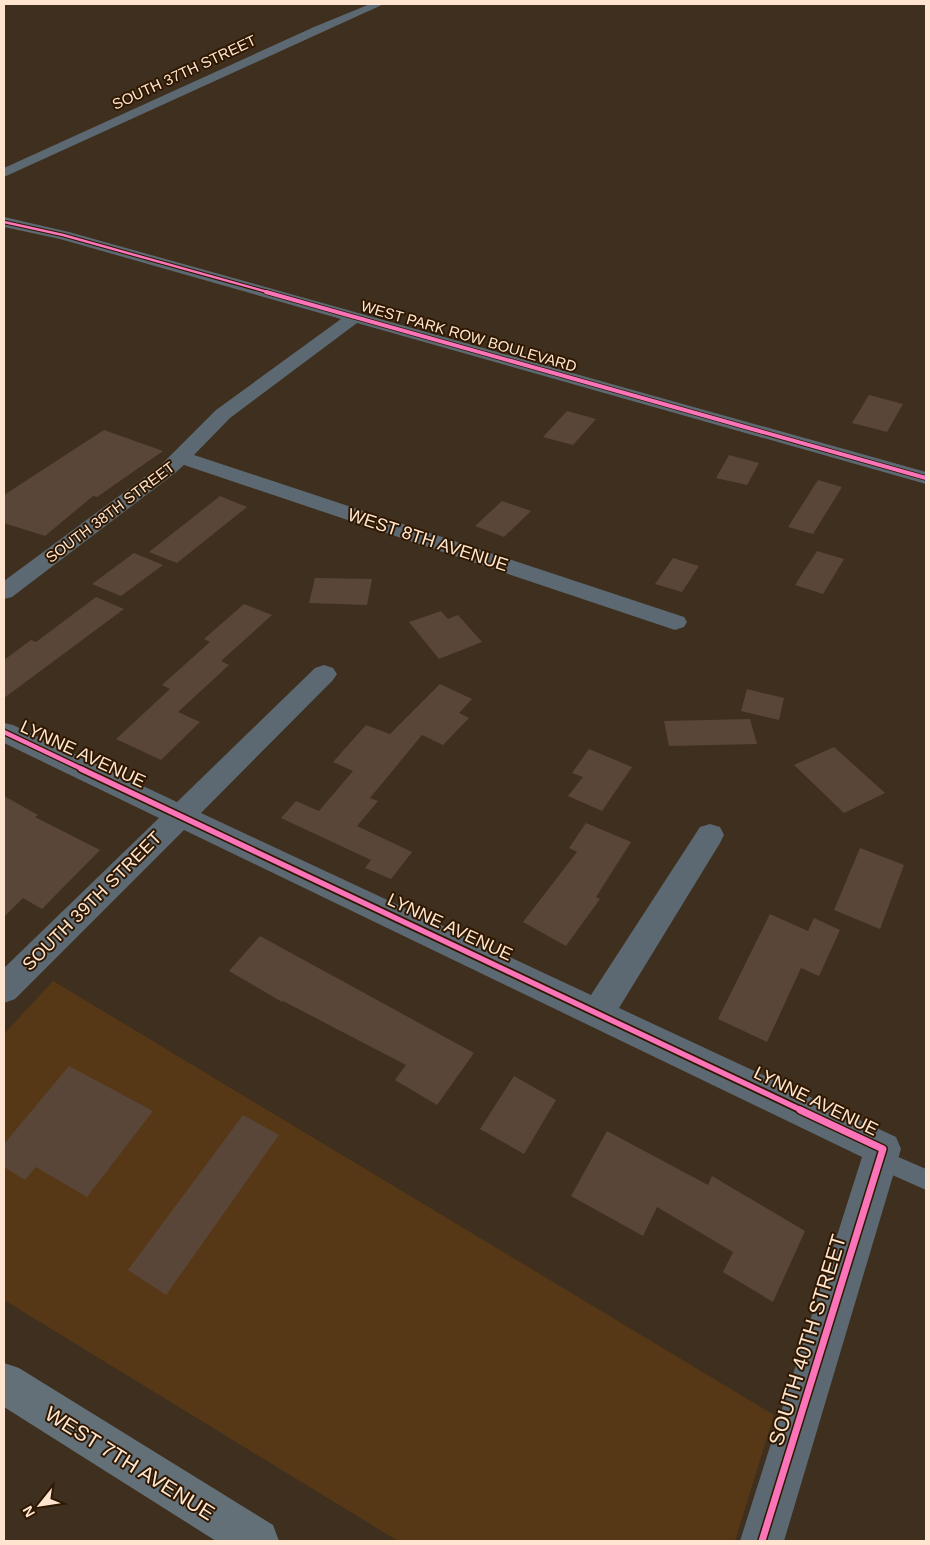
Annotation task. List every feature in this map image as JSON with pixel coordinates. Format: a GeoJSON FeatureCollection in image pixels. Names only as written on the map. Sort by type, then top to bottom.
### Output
{"type":"FeatureCollection","features":[{"type":"Feature","properties":{"kind":"main road","name":"WEST 7TH AVENUE"},"geometry":{"type":"LineString","coordinates":[[4,1383],[257,1541]]}},
{"type":"Feature","properties":{"kind":"street","name":"SOUTH 37TH STREET"},"geometry":{"type":"LineString","coordinates":[[4,173],[309,33],[380,4]]}},
{"type":"Feature","properties":{"kind":"street","name":"WEST PARK ROW BOULEVARD"},"geometry":{"type":"LineString","coordinates":[[4,222],[63,235],[926,478]]}},
{"type":"Feature","properties":{"kind":"street","name":"SOUTH 38TH STREET"},"geometry":{"type":"LineString","coordinates":[[4,592],[168,470],[223,414],[354,317]]}},
{"type":"Feature","properties":{"kind":"street","name":"WEST 8TH AVENUE"},"geometry":{"type":"LineString","coordinates":[[180,457],[675,622]]}},
{"type":"Feature","properties":{"kind":"street","name":"SOUTH 39TH STREET"},"geometry":{"type":"LineString","coordinates":[[4,989],[324,674]]}},
{"type":"Feature","properties":{"kind":"street","name":"LYNNE AVENUE"},"geometry":{"type":"LineString","coordinates":[[4,732],[598,1012],[881,1154]]}},
{"type":"Feature","properties":{"kind":"street"},"geometry":{"type":"LineString","coordinates":[[598,1012],[710,835]]}},
{"type":"Feature","properties":{"kind":"street","name":"SOUTH 40TH STREET"},"geometry":{"type":"LineString","coordinates":[[762,1541],[881,1154]]}},
{"type":"Feature","properties":{"kind":"lane"},"geometry":{"type":"LineString","coordinates":[[881,1154],[926,1180]]}},
{"type":"Feature","properties":{"kind":"shaded area"},"geometry":{"type":"Polygon","coordinates":[[[53,981],[774,1415],[735,1541],[398,1541],[4,1300],[4,1034],[53,981]]]}},
{"type":"Feature","properties":{"kind":"building"},"geometry":{"type":"Polygon","coordinates":[[[869,395],[903,404],[887,432],[852,423],[869,395]]]}},
{"type":"Feature","properties":{"kind":"building"},"geometry":{"type":"Polygon","coordinates":[[[567,411],[596,419],[573,445],[543,437],[567,411]]]}},
{"type":"Feature","properties":{"kind":"building"},"geometry":{"type":"Polygon","coordinates":[[[104,430],[163,451],[97,497],[93,496],[45,536],[4,523],[4,495],[104,430]]]}},
{"type":"Feature","properties":{"kind":"building"},"geometry":{"type":"Polygon","coordinates":[[[729,455],[759,463],[747,485],[716,478],[729,455]]]}},
{"type":"Feature","properties":{"kind":"building"},"geometry":{"type":"Polygon","coordinates":[[[818,480],[842,487],[813,534],[788,527],[818,480]]]}},
{"type":"Feature","properties":{"kind":"building"},"geometry":{"type":"Polygon","coordinates":[[[220,496],[247,507],[177,563],[149,552],[220,496]]]}},
{"type":"Feature","properties":{"kind":"building"},"geometry":{"type":"Polygon","coordinates":[[[502,501],[531,511],[504,537],[475,526],[502,501]]]}},
{"type":"Feature","properties":{"kind":"building"},"geometry":{"type":"Polygon","coordinates":[[[817,551],[844,559],[823,594],[795,585],[817,551]]]}},
{"type":"Feature","properties":{"kind":"building"},"geometry":{"type":"Polygon","coordinates":[[[134,553],[163,565],[121,596],[92,584],[134,553]]]}},
{"type":"Feature","properties":{"kind":"building"},"geometry":{"type":"Polygon","coordinates":[[[673,558],[699,566],[682,592],[655,584],[673,558]]]}},
{"type":"Feature","properties":{"kind":"building"},"geometry":{"type":"Polygon","coordinates":[[[315,578],[372,579],[367,605],[309,603],[315,578]]]}},
{"type":"Feature","properties":{"kind":"building"},"geometry":{"type":"Polygon","coordinates":[[[96,597],[124,609],[4,698],[4,660],[31,640],[36,642],[96,597]]]}},
{"type":"Feature","properties":{"kind":"building"},"geometry":{"type":"Polygon","coordinates":[[[244,604],[272,615],[221,661],[229,665],[178,712],[200,722],[161,760],[116,739],[170,689],[162,685],[210,642],[204,639],[244,604]]]}},
{"type":"Feature","properties":{"kind":"building"},"geometry":{"type":"Polygon","coordinates":[[[441,611],[448,619],[458,615],[482,642],[439,659],[409,622],[441,611]]]}},
{"type":"Feature","properties":{"kind":"building"},"geometry":{"type":"Polygon","coordinates":[[[440,684],[472,699],[459,713],[469,718],[443,745],[422,735],[370,798],[378,801],[357,826],[412,852],[391,879],[365,868],[371,860],[281,818],[296,801],[319,811],[353,771],[333,762],[366,725],[390,734],[440,684]]]}},
{"type":"Feature","properties":{"kind":"building"},"geometry":{"type":"Polygon","coordinates":[[[747,689],[784,698],[779,720],[741,711],[747,689]]]}},
{"type":"Feature","properties":{"kind":"building"},"geometry":{"type":"Polygon","coordinates":[[[750,719],[757,744],[669,746],[664,721],[750,719]]]}},
{"type":"Feature","properties":{"kind":"building"},"geometry":{"type":"Polygon","coordinates":[[[834,747],[885,793],[844,813],[794,765],[834,747]]]}},
{"type":"Feature","properties":{"kind":"building"},"geometry":{"type":"Polygon","coordinates":[[[589,749],[632,767],[602,811],[568,796],[583,777],[572,773],[589,749]]]}},
{"type":"Feature","properties":{"kind":"building"},"geometry":{"type":"Polygon","coordinates":[[[4,796],[38,815],[35,817],[100,850],[42,909],[23,898],[4,917],[4,796]]]}},
{"type":"Feature","properties":{"kind":"building"},"geometry":{"type":"Polygon","coordinates":[[[586,823],[631,842],[596,897],[600,899],[566,946],[523,922],[577,852],[569,848],[586,823]]]}},
{"type":"Feature","properties":{"kind":"building"},"geometry":{"type":"Polygon","coordinates":[[[860,848],[904,865],[880,929],[834,910],[860,848]]]}},
{"type":"Feature","properties":{"kind":"building"},"geometry":{"type":"Polygon","coordinates":[[[770,914],[808,931],[814,918],[840,930],[819,976],[801,968],[767,1042],[718,1019],[770,914]]]}},
{"type":"Feature","properties":{"kind":"building"},"geometry":{"type":"Polygon","coordinates":[[[260,936],[474,1053],[437,1105],[395,1080],[406,1065],[282,1002],[229,971],[260,936]]]}},
{"type":"Feature","properties":{"kind":"building"},"geometry":{"type":"Polygon","coordinates":[[[69,1066],[153,1111],[87,1197],[36,1167],[25,1180],[4,1167],[4,1144],[69,1066]]]}},
{"type":"Feature","properties":{"kind":"building"},"geometry":{"type":"Polygon","coordinates":[[[514,1076],[556,1100],[524,1154],[480,1129],[514,1076]]]}},
{"type":"Feature","properties":{"kind":"building"},"geometry":{"type":"Polygon","coordinates":[[[243,1115],[279,1135],[166,1295],[128,1270],[243,1115]]]}},
{"type":"Feature","properties":{"kind":"building"},"geometry":{"type":"Polygon","coordinates":[[[607,1131],[708,1185],[712,1176],[805,1231],[773,1302],[723,1272],[733,1252],[657,1207],[643,1236],[571,1196],[607,1131]]]}},
{"type":"Feature","properties":{"kind":"cycle path"},"geometry":{"type":"LineString","coordinates":[[4,222],[63,235],[926,478]]}},
{"type":"Feature","properties":{"kind":"cycle path"},"geometry":{"type":"LineString","coordinates":[[4,732],[883,1149],[762,1541]]}}]}
